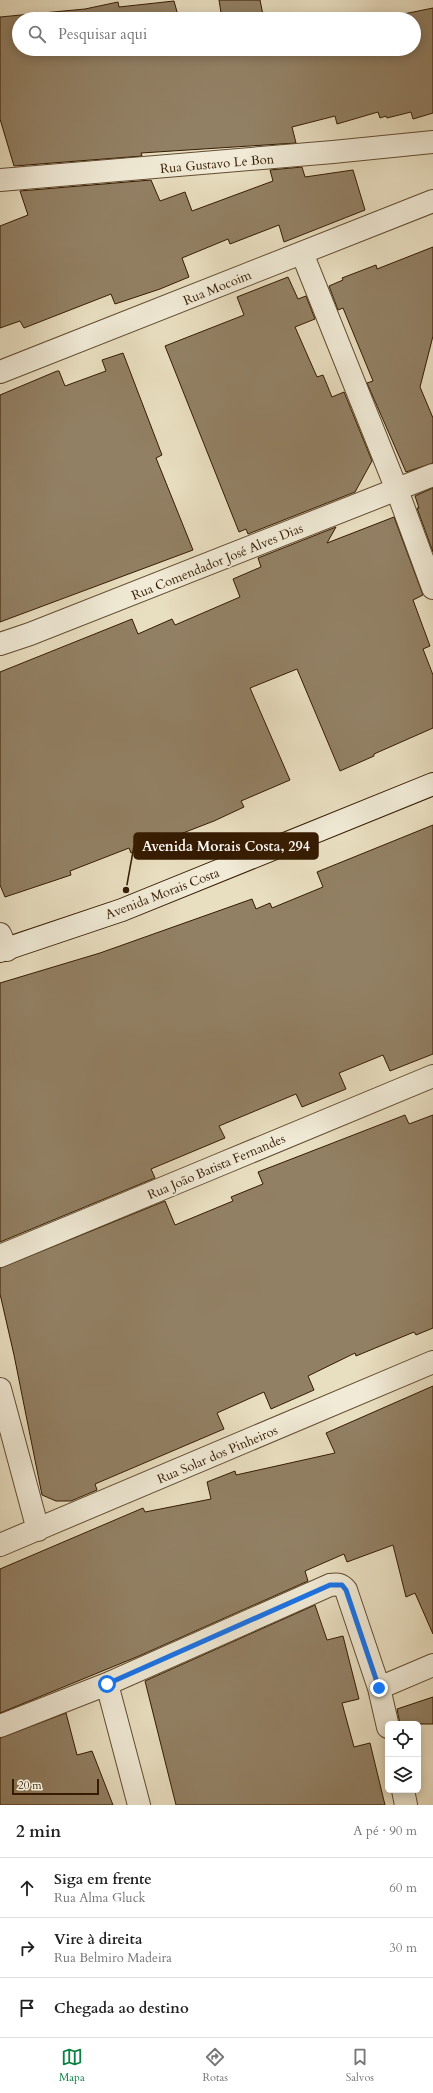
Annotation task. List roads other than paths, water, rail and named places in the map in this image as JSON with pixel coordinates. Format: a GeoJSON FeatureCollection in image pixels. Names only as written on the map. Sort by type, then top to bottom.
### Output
{"type":"FeatureCollection","features":[{"type":"Feature","properties":{"kind":"street","name":"Rua Gustavo Le Bon"},"geometry":{"type":"LineString","coordinates":[[0,180],[333,152],[433,142]]}},
{"type":"Feature","properties":{"kind":"street","name":"Rua Mocoim"},"geometry":{"type":"LineString","coordinates":[[0,372],[433,202]]}},
{"type":"Feature","properties":{"kind":"street"},"geometry":{"type":"LineString","coordinates":[[302,253],[396,490],[433,588]]}},
{"type":"Feature","properties":{"kind":"street","name":"Rua Comendador José Alves Dias"},"geometry":{"type":"LineString","coordinates":[[0,644],[37,632],[433,475]]}},
{"type":"Feature","properties":{"kind":"street","name":"Avenida Morais Costa"},"geometry":{"type":"LineString","coordinates":[[2,945],[122,910],[433,784]]}},
{"type":"Feature","properties":{"kind":"street","name":"Rua João Batista Fernandes"},"geometry":{"type":"LineString","coordinates":[[0,1256],[114,1210],[267,1143],[433,1076]]}},
{"type":"Feature","properties":{"kind":"street","name":"Rua Solar dos Pinheiros"},"geometry":{"type":"LineString","coordinates":[[0,1546],[433,1362]]}},
{"type":"Feature","properties":{"kind":"street"},"geometry":{"type":"LineString","coordinates":[[0,1389],[38,1530]]}},
{"type":"Feature","properties":{"kind":"street"},"geometry":{"type":"LineString","coordinates":[[0,1726],[107,1684],[330,1585],[342,1585],[346,1590],[379,1688],[387,1721]]}},
{"type":"Feature","properties":{"kind":"street"},"geometry":{"type":"LineString","coordinates":[[379,1688],[433,1665]]}},
{"type":"Feature","properties":{"kind":"street"},"geometry":{"type":"LineString","coordinates":[[107,1684],[139,1805]]}},
{"type":"Feature","properties":{"kind":"street"},"geometry":{"type":"LineString","coordinates":[[404,1793],[406,1805]]}},
{"type":"Feature","properties":{"kind":"place","name":"Avenida Morais Costa, 294"},"geometry":{"type":"Point","coordinates":[126,890]}}]}
